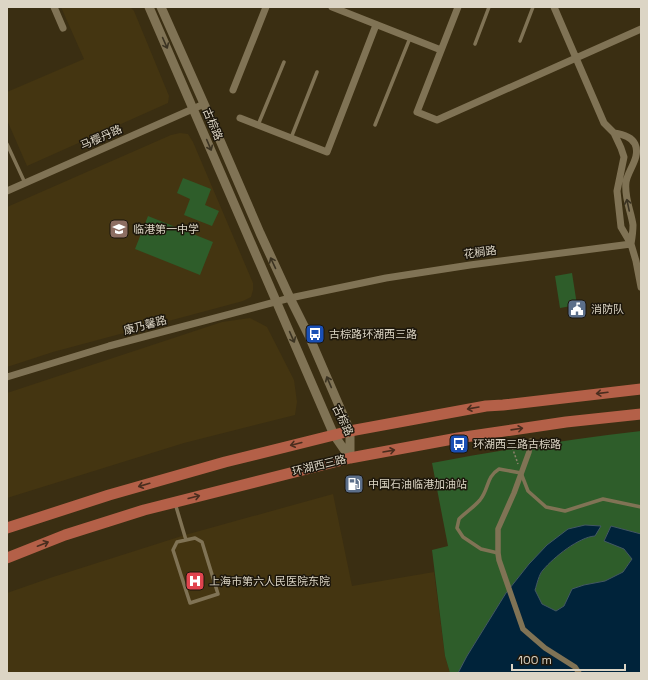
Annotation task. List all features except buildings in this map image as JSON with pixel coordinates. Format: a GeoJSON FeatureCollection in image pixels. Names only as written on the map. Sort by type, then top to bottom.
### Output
{"type":"FeatureCollection","features":[{"type":"Feature","properties":{"kind":"main road"},"geometry":{"type":"LineString","coordinates":[[7,528],[109,495],[225,462],[350,431],[486,406],[641,389]]}},
{"type":"Feature","properties":{"kind":"main road","name":"环湖西三路"},"geometry":{"type":"LineString","coordinates":[[7,558],[65,535],[144,510],[350,458],[458,438],[566,422],[641,414]]}},
{"type":"Feature","properties":{"kind":"street"},"geometry":{"type":"LineString","coordinates":[[54,7],[63,28]]}},
{"type":"Feature","properties":{"kind":"street","name":"古棕路"},"geometry":{"type":"LineString","coordinates":[[149,7],[322,404],[334,435],[350,458]]}},
{"type":"Feature","properties":{"kind":"street","name":"古棕路"},"geometry":{"type":"LineString","coordinates":[[161,7],[290,298],[309,336],[350,431],[350,458]]}},
{"type":"Feature","properties":{"kind":"street"},"geometry":{"type":"LineString","coordinates":[[233,90],[266,7]]}},
{"type":"Feature","properties":{"kind":"street"},"geometry":{"type":"LineString","coordinates":[[332,7],[441,50]]}},
{"type":"Feature","properties":{"kind":"street"},"geometry":{"type":"LineString","coordinates":[[458,7],[417,112],[437,120],[641,29]]}},
{"type":"Feature","properties":{"kind":"street"},"geometry":{"type":"LineString","coordinates":[[554,7],[604,123],[614,133],[624,157],[616,191],[621,227],[631,244],[641,287]]}},
{"type":"Feature","properties":{"kind":"street"},"geometry":{"type":"LineString","coordinates":[[240,118],[327,152],[376,25]]}},
{"type":"Feature","properties":{"kind":"street","name":"马樱丹路"},"geometry":{"type":"LineString","coordinates":[[7,191],[204,104]]}},
{"type":"Feature","properties":{"kind":"street"},"geometry":{"type":"LineString","coordinates":[[614,133],[630,138],[635,144],[635,160],[626,181],[633,227],[631,244]]}},
{"type":"Feature","properties":{"kind":"street","name":"花榈路"},"geometry":{"type":"LineString","coordinates":[[290,298],[409,274],[631,244]]}},
{"type":"Feature","properties":{"kind":"street","name":"康乃馨路"},"geometry":{"type":"LineString","coordinates":[[7,377],[109,346],[290,298]]}},
{"type":"Feature","properties":{"kind":"street"},"geometry":{"type":"LineString","coordinates":[[531,441],[529,452],[514,493],[498,529],[499,560],[523,628],[545,648],[575,667],[579,673]]}},
{"type":"Feature","properties":{"kind":"lane"},"geometry":{"type":"LineString","coordinates":[[475,44],[489,7]]}},
{"type":"Feature","properties":{"kind":"lane"},"geometry":{"type":"LineString","coordinates":[[520,41],[533,7]]}},
{"type":"Feature","properties":{"kind":"lane"},"geometry":{"type":"LineString","coordinates":[[376,125],[410,38]]}},
{"type":"Feature","properties":{"kind":"lane"},"geometry":{"type":"LineString","coordinates":[[258,125],[284,62]]}},
{"type":"Feature","properties":{"kind":"lane"},"geometry":{"type":"LineString","coordinates":[[291,138],[317,72]]}},
{"type":"Feature","properties":{"kind":"lane"},"geometry":{"type":"LineString","coordinates":[[7,144],[25,183]]}},
{"type":"Feature","properties":{"kind":"lane"},"geometry":{"type":"LineString","coordinates":[[498,553],[481,549],[463,537],[457,528],[457,523],[459,519],[485,494],[493,473],[500,469],[521,473],[528,491],[546,507],[565,511],[603,500],[641,507]]}},
{"type":"Feature","properties":{"kind":"lane"},"geometry":{"type":"LineString","coordinates":[[175,502],[186,540]]}},
{"type":"Feature","properties":{"kind":"lane"},"geometry":{"type":"LineString","coordinates":[[195,538],[202,542],[218,594],[190,604],[173,550],[177,542],[186,540],[195,538]]}},
{"type":"Feature","properties":{"kind":"path"},"geometry":{"type":"LineString","coordinates":[[511,444],[521,473]]}},
{"type":"Feature","properties":{"kind":"shaded area"},"geometry":{"type":"Polygon","coordinates":[[[61,7],[130,7],[134,11],[169,96],[168,103],[27,166],[7,120],[7,92],[84,59],[61,7]]]}},
{"type":"Feature","properties":{"kind":"shaded area","name":"临港第一中学"},"geometry":{"type":"Polygon","coordinates":[[[180,133],[188,134],[193,142],[253,283],[251,297],[243,301],[53,352],[7,367],[7,207],[171,135],[180,133]]]}},
{"type":"Feature","properties":{"kind":"shaded area"},"geometry":{"type":"Polygon","coordinates":[[[250,318],[267,327],[294,380],[297,402],[295,415],[184,443],[7,498],[7,393],[222,322],[250,318]]]}},
{"type":"Feature","properties":{"kind":"shaded area","name":"上海市第六人民医院东院"},"geometry":{"type":"Polygon","coordinates":[[[333,494],[352,586],[434,572],[445,656],[450,673],[7,673],[7,593],[185,535],[333,494]]]}},
{"type":"Feature","properties":{"kind":"green space"},"geometry":{"type":"Polygon","coordinates":[[[183,178],[211,189],[205,205],[219,211],[212,226],[184,215],[190,199],[177,193],[183,178]]]}},
{"type":"Feature","properties":{"kind":"green space"},"geometry":{"type":"Polygon","coordinates":[[[148,216],[213,242],[200,275],[135,249],[148,216]]]}},
{"type":"Feature","properties":{"kind":"green space"},"geometry":{"type":"Polygon","coordinates":[[[572,273],[577,305],[560,308],[555,276],[572,273]]]}},
{"type":"Feature","properties":{"kind":"green space"},"geometry":{"type":"Polygon","coordinates":[[[641,431],[641,534],[611,526],[604,540],[624,549],[632,559],[623,572],[605,581],[584,585],[573,589],[564,606],[556,611],[542,604],[535,590],[542,572],[556,557],[600,526],[585,525],[529,564],[506,593],[458,673],[450,673],[445,656],[432,550],[448,546],[432,463],[536,445],[641,431]]]}},
{"type":"Feature","properties":{"kind":"water"},"geometry":{"type":"Polygon","coordinates":[[[585,525],[601,526],[595,536],[589,537],[574,544],[548,565],[540,574],[535,590],[542,604],[556,611],[564,606],[572,589],[605,581],[623,572],[632,559],[624,549],[604,541],[611,526],[641,534],[641,673],[458,673],[506,593],[529,564],[547,545],[568,529],[585,525]]]}},
{"type":"Feature","properties":{"kind":"place","name":"临港第一中学"},"geometry":{"type":"Point","coordinates":[119,229]}},
{"type":"Feature","properties":{"kind":"place","name":"消防队"},"geometry":{"type":"Point","coordinates":[577,309]}},
{"type":"Feature","properties":{"kind":"place","name":"古棕路环湖西三路"},"geometry":{"type":"Point","coordinates":[315,334]}},
{"type":"Feature","properties":{"kind":"place","name":"环湖西三路古棕路"},"geometry":{"type":"Point","coordinates":[459,444]}},
{"type":"Feature","properties":{"kind":"place","name":"中国石油临港加油站"},"geometry":{"type":"Point","coordinates":[354,484]}},
{"type":"Feature","properties":{"kind":"place","name":"上海市第六人民医院东院"},"geometry":{"type":"Point","coordinates":[195,581]}}]}
